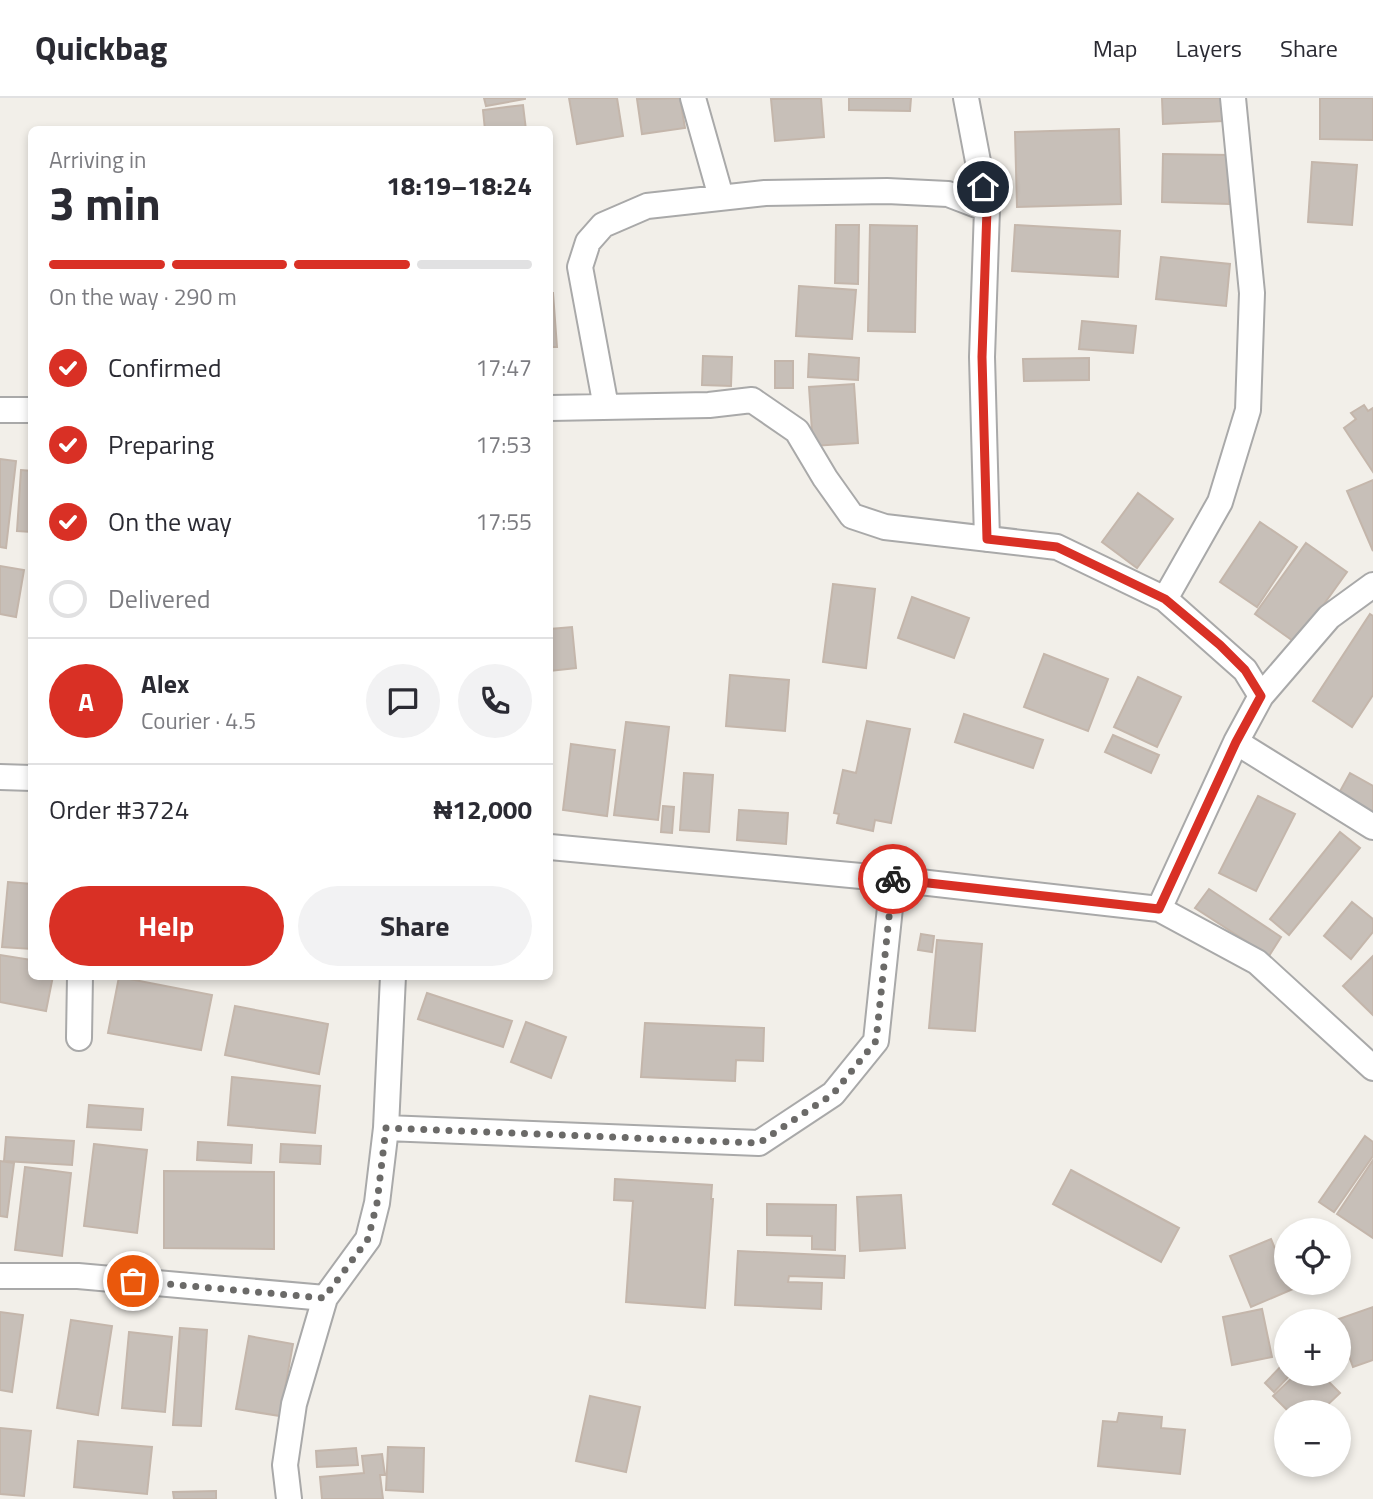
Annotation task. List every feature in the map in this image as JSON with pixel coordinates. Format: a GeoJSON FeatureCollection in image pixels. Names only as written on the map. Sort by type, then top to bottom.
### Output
{"type":"FeatureCollection","features":[{"type":"Feature","properties":{"kind":"street"},"geometry":{"type":"LineString","coordinates":[[693,98],[721,197]]}},
{"type":"Feature","properties":{"kind":"street"},"geometry":{"type":"LineString","coordinates":[[966,98],[987,209],[982,357],[987,539]]}},
{"type":"Feature","properties":{"kind":"street"},"geometry":{"type":"LineString","coordinates":[[1165,599],[1220,502],[1248,410],[1252,293],[1233,98]]}},
{"type":"Feature","properties":{"kind":"street"},"geometry":{"type":"LineString","coordinates":[[606,407],[580,267],[588,242],[603,225],[647,205],[765,193],[887,191],[948,194],[987,209]]}},
{"type":"Feature","properties":{"kind":"street"},"geometry":{"type":"LineString","coordinates":[[553,408],[709,405],[752,400],[797,431],[852,516],[886,527],[1057,547],[1165,599],[1220,645],[1245,670],[1261,696]]}},
{"type":"Feature","properties":{"kind":"street"},"geometry":{"type":"LineString","coordinates":[[0,410],[28,410]]}},
{"type":"Feature","properties":{"kind":"street"},"geometry":{"type":"LineString","coordinates":[[1159,909],[1236,742],[1261,696],[1329,617],[1373,585]]}},
{"type":"Feature","properties":{"kind":"street"},"geometry":{"type":"LineString","coordinates":[[1236,742],[1373,827]]}},
{"type":"Feature","properties":{"kind":"street"},"geometry":{"type":"LineString","coordinates":[[0,777],[28,778]]}},
{"type":"Feature","properties":{"kind":"street"},"geometry":{"type":"LineString","coordinates":[[553,847],[893,879],[1159,909],[1257,962],[1373,1068]]}},
{"type":"Feature","properties":{"kind":"street"},"geometry":{"type":"LineString","coordinates":[[386,1128],[759,1143],[833,1094],[876,1041],[893,879]]}},
{"type":"Feature","properties":{"kind":"street"},"geometry":{"type":"LineString","coordinates":[[79,1038],[80,980]]}},
{"type":"Feature","properties":{"kind":"street"},"geometry":{"type":"LineString","coordinates":[[289,1499],[285,1465],[294,1404],[324,1298],[368,1239],[377,1203],[386,1128],[393,980]]}},
{"type":"Feature","properties":{"kind":"street"},"geometry":{"type":"LineString","coordinates":[[0,1276],[78,1276],[324,1298]]}},
{"type":"Feature","properties":{"kind":"building"},"geometry":{"type":"Polygon","coordinates":[[[484,98],[525,98],[525,99],[486,106],[484,98]]]}},
{"type":"Feature","properties":{"kind":"building"},"geometry":{"type":"Polygon","coordinates":[[[569,98],[617,98],[623,136],[577,144],[569,98]]]}},
{"type":"Feature","properties":{"kind":"building"},"geometry":{"type":"Polygon","coordinates":[[[680,98],[685,128],[642,134],[637,99],[680,98]]]}},
{"type":"Feature","properties":{"kind":"building"},"geometry":{"type":"Polygon","coordinates":[[[821,98],[824,137],[775,141],[771,99],[821,98]]]}},
{"type":"Feature","properties":{"kind":"building"},"geometry":{"type":"Polygon","coordinates":[[[849,98],[911,98],[910,111],[849,110],[849,98]]]}},
{"type":"Feature","properties":{"kind":"building"},"geometry":{"type":"Polygon","coordinates":[[[1162,98],[1222,98],[1223,121],[1163,124],[1162,98]]]}},
{"type":"Feature","properties":{"kind":"building"},"geometry":{"type":"Polygon","coordinates":[[[1320,98],[1373,98],[1373,140],[1320,139],[1320,98]]]}},
{"type":"Feature","properties":{"kind":"building"},"geometry":{"type":"Polygon","coordinates":[[[523,105],[526,126],[485,126],[483,110],[523,105]]]}},
{"type":"Feature","properties":{"kind":"building"},"geometry":{"type":"Polygon","coordinates":[[[1119,129],[1121,204],[1017,207],[1015,132],[1119,129]]]}},
{"type":"Feature","properties":{"kind":"building"},"geometry":{"type":"Polygon","coordinates":[[[1163,154],[1230,155],[1229,204],[1162,202],[1163,154]]]}},
{"type":"Feature","properties":{"kind":"building"},"geometry":{"type":"Polygon","coordinates":[[[1312,162],[1357,165],[1352,225],[1308,222],[1312,162]]]}},
{"type":"Feature","properties":{"kind":"building"},"geometry":{"type":"Polygon","coordinates":[[[836,225],[859,225],[858,284],[835,283],[836,225]]]}},
{"type":"Feature","properties":{"kind":"building"},"geometry":{"type":"Polygon","coordinates":[[[870,225],[917,226],[915,332],[868,331],[870,225]]]}},
{"type":"Feature","properties":{"kind":"building"},"geometry":{"type":"Polygon","coordinates":[[[1015,225],[1120,231],[1118,277],[1012,271],[1015,225]]]}},
{"type":"Feature","properties":{"kind":"building"},"geometry":{"type":"Polygon","coordinates":[[[1161,257],[1230,264],[1226,306],[1156,299],[1161,257]]]}},
{"type":"Feature","properties":{"kind":"building"},"geometry":{"type":"Polygon","coordinates":[[[799,286],[856,290],[852,339],[796,336],[799,286]]]}},
{"type":"Feature","properties":{"kind":"building"},"geometry":{"type":"Polygon","coordinates":[[[553,293],[557,347],[553,347],[553,293]]]}},
{"type":"Feature","properties":{"kind":"building"},"geometry":{"type":"Polygon","coordinates":[[[1082,321],[1136,326],[1133,353],[1079,349],[1082,321]]]}},
{"type":"Feature","properties":{"kind":"building"},"geometry":{"type":"Polygon","coordinates":[[[809,354],[859,358],[858,380],[808,377],[809,354]]]}},
{"type":"Feature","properties":{"kind":"building"},"geometry":{"type":"Polygon","coordinates":[[[703,356],[732,357],[731,386],[702,385],[703,356]]]}},
{"type":"Feature","properties":{"kind":"building"},"geometry":{"type":"Polygon","coordinates":[[[1089,358],[1089,380],[1024,381],[1023,359],[1089,358]]]}},
{"type":"Feature","properties":{"kind":"building"},"geometry":{"type":"Polygon","coordinates":[[[775,361],[793,361],[793,388],[775,388],[775,361]]]}},
{"type":"Feature","properties":{"kind":"building"},"geometry":{"type":"Polygon","coordinates":[[[854,384],[858,443],[813,446],[809,387],[854,384]]]}},
{"type":"Feature","properties":{"kind":"building"},"geometry":{"type":"Polygon","coordinates":[[[1364,405],[1368,411],[1373,408],[1373,472],[1344,428],[1356,419],[1351,413],[1364,405]]]}},
{"type":"Feature","properties":{"kind":"building"},"geometry":{"type":"Polygon","coordinates":[[[0,459],[16,461],[6,548],[0,547],[0,459]]]}},
{"type":"Feature","properties":{"kind":"building"},"geometry":{"type":"Polygon","coordinates":[[[21,470],[28,471],[28,532],[17,531],[21,470]]]}},
{"type":"Feature","properties":{"kind":"building"},"geometry":{"type":"Polygon","coordinates":[[[1373,480],[1373,551],[1347,491],[1373,480]]]}},
{"type":"Feature","properties":{"kind":"building"},"geometry":{"type":"Polygon","coordinates":[[[1138,493],[1173,519],[1137,568],[1102,542],[1138,493]]]}},
{"type":"Feature","properties":{"kind":"building"},"geometry":{"type":"Polygon","coordinates":[[[1260,522],[1297,547],[1257,607],[1220,582],[1260,522]]]}},
{"type":"Feature","properties":{"kind":"building"},"geometry":{"type":"Polygon","coordinates":[[[1306,543],[1347,572],[1296,643],[1255,614],[1306,543]]]}},
{"type":"Feature","properties":{"kind":"building"},"geometry":{"type":"Polygon","coordinates":[[[0,566],[24,570],[16,617],[0,614],[0,566]]]}},
{"type":"Feature","properties":{"kind":"building"},"geometry":{"type":"Polygon","coordinates":[[[833,584],[875,589],[866,668],[823,662],[833,584]]]}},
{"type":"Feature","properties":{"kind":"building"},"geometry":{"type":"Polygon","coordinates":[[[912,597],[969,618],[954,658],[898,638],[912,597]]]}},
{"type":"Feature","properties":{"kind":"building"},"geometry":{"type":"Polygon","coordinates":[[[1370,614],[1373,616],[1373,695],[1352,727],[1313,701],[1370,614]]]}},
{"type":"Feature","properties":{"kind":"building"},"geometry":{"type":"Polygon","coordinates":[[[572,627],[576,668],[553,671],[553,629],[572,627]]]}},
{"type":"Feature","properties":{"kind":"building"},"geometry":{"type":"Polygon","coordinates":[[[1044,654],[1108,679],[1088,731],[1024,707],[1044,654]]]}},
{"type":"Feature","properties":{"kind":"building"},"geometry":{"type":"Polygon","coordinates":[[[730,675],[789,680],[785,731],[726,726],[730,675]]]}},
{"type":"Feature","properties":{"kind":"building"},"geometry":{"type":"Polygon","coordinates":[[[1138,677],[1181,697],[1157,747],[1114,727],[1138,677]]]}},
{"type":"Feature","properties":{"kind":"building"},"geometry":{"type":"Polygon","coordinates":[[[964,714],[1043,740],[1033,768],[955,742],[964,714]]]}},
{"type":"Feature","properties":{"kind":"building"},"geometry":{"type":"Polygon","coordinates":[[[867,721],[910,729],[891,823],[875,820],[873,831],[837,823],[839,814],[834,813],[843,770],[856,773],[867,721]]]}},
{"type":"Feature","properties":{"kind":"building"},"geometry":{"type":"Polygon","coordinates":[[[626,722],[669,727],[658,820],[614,815],[626,722]]]}},
{"type":"Feature","properties":{"kind":"building"},"geometry":{"type":"Polygon","coordinates":[[[1113,735],[1159,755],[1151,773],[1105,752],[1113,735]]]}},
{"type":"Feature","properties":{"kind":"building"},"geometry":{"type":"Polygon","coordinates":[[[571,744],[615,750],[607,816],[563,810],[571,744]]]}},
{"type":"Feature","properties":{"kind":"building"},"geometry":{"type":"Polygon","coordinates":[[[684,773],[713,775],[709,832],[680,830],[684,773]]]}},
{"type":"Feature","properties":{"kind":"building"},"geometry":{"type":"Polygon","coordinates":[[[1350,773],[1373,786],[1373,812],[1339,793],[1350,773]]]}},
{"type":"Feature","properties":{"kind":"building"},"geometry":{"type":"Polygon","coordinates":[[[1258,796],[1295,814],[1256,891],[1219,873],[1258,796]]]}},
{"type":"Feature","properties":{"kind":"building"},"geometry":{"type":"Polygon","coordinates":[[[663,806],[674,807],[672,833],[661,832],[663,806]]]}},
{"type":"Feature","properties":{"kind":"building"},"geometry":{"type":"Polygon","coordinates":[[[739,810],[788,813],[786,844],[737,840],[739,810]]]}},
{"type":"Feature","properties":{"kind":"building"},"geometry":{"type":"Polygon","coordinates":[[[1340,832],[1360,848],[1289,935],[1270,919],[1340,832]]]}},
{"type":"Feature","properties":{"kind":"building"},"geometry":{"type":"Polygon","coordinates":[[[8,882],[28,884],[28,949],[2,947],[8,882]]]}},
{"type":"Feature","properties":{"kind":"building"},"geometry":{"type":"Polygon","coordinates":[[[1209,889],[1281,937],[1269,956],[1195,908],[1209,889]]]}},
{"type":"Feature","properties":{"kind":"building"},"geometry":{"type":"Polygon","coordinates":[[[1352,902],[1373,919],[1373,932],[1351,959],[1324,936],[1352,902]]]}},
{"type":"Feature","properties":{"kind":"building"},"geometry":{"type":"Polygon","coordinates":[[[921,934],[934,936],[932,952],[918,950],[921,934]]]}},
{"type":"Feature","properties":{"kind":"building"},"geometry":{"type":"Polygon","coordinates":[[[937,940],[982,944],[975,1031],[929,1028],[937,940]]]}},
{"type":"Feature","properties":{"kind":"building"},"geometry":{"type":"Polygon","coordinates":[[[0,955],[28,959],[28,980],[52,980],[46,1011],[0,1002],[0,955]]]}},
{"type":"Feature","properties":{"kind":"building"},"geometry":{"type":"Polygon","coordinates":[[[1373,956],[1373,1015],[1343,986],[1373,956]]]}},
{"type":"Feature","properties":{"kind":"building"},"geometry":{"type":"Polygon","coordinates":[[[118,980],[134,980],[212,995],[201,1050],[108,1033],[118,980]]]}},
{"type":"Feature","properties":{"kind":"building"},"geometry":{"type":"Polygon","coordinates":[[[427,993],[512,1021],[503,1047],[418,1019],[427,993]]]}},
{"type":"Feature","properties":{"kind":"building"},"geometry":{"type":"Polygon","coordinates":[[[235,1006],[328,1024],[319,1074],[225,1055],[235,1006]]]}},
{"type":"Feature","properties":{"kind":"building"},"geometry":{"type":"Polygon","coordinates":[[[526,1022],[566,1037],[551,1078],[511,1062],[526,1022]]]}},
{"type":"Feature","properties":{"kind":"building"},"geometry":{"type":"Polygon","coordinates":[[[645,1023],[764,1028],[763,1061],[736,1060],[735,1081],[641,1077],[645,1023]]]}},
{"type":"Feature","properties":{"kind":"building"},"geometry":{"type":"Polygon","coordinates":[[[232,1077],[320,1086],[315,1133],[228,1125],[232,1077]]]}},
{"type":"Feature","properties":{"kind":"building"},"geometry":{"type":"Polygon","coordinates":[[[89,1105],[143,1109],[141,1130],[87,1127],[89,1105]]]}},
{"type":"Feature","properties":{"kind":"building"},"geometry":{"type":"Polygon","coordinates":[[[1365,1136],[1373,1142],[1373,1156],[1334,1212],[1319,1202],[1365,1136]]]}},
{"type":"Feature","properties":{"kind":"building"},"geometry":{"type":"Polygon","coordinates":[[[6,1137],[74,1141],[72,1165],[4,1161],[6,1137]]]}},
{"type":"Feature","properties":{"kind":"building"},"geometry":{"type":"Polygon","coordinates":[[[198,1142],[252,1145],[251,1163],[197,1160],[198,1142]]]}},
{"type":"Feature","properties":{"kind":"building"},"geometry":{"type":"Polygon","coordinates":[[[94,1144],[147,1150],[137,1233],[84,1226],[94,1144]]]}},
{"type":"Feature","properties":{"kind":"building"},"geometry":{"type":"Polygon","coordinates":[[[281,1144],[321,1146],[320,1164],[280,1162],[281,1144]]]}},
{"type":"Feature","properties":{"kind":"building"},"geometry":{"type":"Polygon","coordinates":[[[1373,1160],[1373,1238],[1351,1223],[1351,1218],[1343,1218],[1337,1214],[1373,1160]]]}},
{"type":"Feature","properties":{"kind":"building"},"geometry":{"type":"Polygon","coordinates":[[[0,1161],[14,1163],[7,1217],[0,1216],[0,1161]]]}},
{"type":"Feature","properties":{"kind":"building"},"geometry":{"type":"Polygon","coordinates":[[[25,1167],[71,1173],[62,1256],[15,1250],[25,1167]]]}},
{"type":"Feature","properties":{"kind":"building"},"geometry":{"type":"Polygon","coordinates":[[[1071,1170],[1179,1228],[1161,1262],[1053,1204],[1071,1170]]]}},
{"type":"Feature","properties":{"kind":"building"},"geometry":{"type":"Polygon","coordinates":[[[164,1171],[274,1172],[274,1249],[164,1248],[164,1171]]]}},
{"type":"Feature","properties":{"kind":"building"},"geometry":{"type":"Polygon","coordinates":[[[615,1179],[712,1185],[705,1308],[626,1302],[633,1201],[614,1200],[615,1179]]]}},
{"type":"Feature","properties":{"kind":"building"},"geometry":{"type":"Polygon","coordinates":[[[901,1195],[905,1248],[860,1251],[857,1197],[901,1195]]]}},
{"type":"Feature","properties":{"kind":"building"},"geometry":{"type":"Polygon","coordinates":[[[767,1204],[836,1205],[835,1250],[812,1249],[812,1236],[767,1235],[767,1204]]]}},
{"type":"Feature","properties":{"kind":"building"},"geometry":{"type":"Polygon","coordinates":[[[1271,1239],[1274,1246],[1274,1295],[1279,1295],[1251,1307],[1230,1256],[1271,1239]]]}},
{"type":"Feature","properties":{"kind":"building"},"geometry":{"type":"Polygon","coordinates":[[[738,1251],[845,1256],[844,1278],[789,1276],[788,1282],[822,1283],[821,1309],[735,1305],[738,1251]]]}},
{"type":"Feature","properties":{"kind":"building"},"geometry":{"type":"Polygon","coordinates":[[[1373,1307],[1373,1360],[1353,1367],[1351,1361],[1351,1315],[1373,1307]]]}},
{"type":"Feature","properties":{"kind":"building"},"geometry":{"type":"Polygon","coordinates":[[[1262,1309],[1272,1357],[1232,1365],[1223,1317],[1262,1309]]]}},
{"type":"Feature","properties":{"kind":"building"},"geometry":{"type":"Polygon","coordinates":[[[0,1312],[23,1315],[12,1392],[0,1390],[0,1312]]]}},
{"type":"Feature","properties":{"kind":"building"},"geometry":{"type":"Polygon","coordinates":[[[71,1320],[112,1326],[98,1415],[57,1408],[71,1320]]]}},
{"type":"Feature","properties":{"kind":"building"},"geometry":{"type":"Polygon","coordinates":[[[180,1328],[207,1330],[201,1426],[173,1425],[180,1328]]]}},
{"type":"Feature","properties":{"kind":"building"},"geometry":{"type":"Polygon","coordinates":[[[129,1332],[172,1337],[165,1412],[122,1408],[129,1332]]]}},
{"type":"Feature","properties":{"kind":"building"},"geometry":{"type":"Polygon","coordinates":[[[249,1336],[293,1344],[280,1416],[236,1409],[249,1336]]]}},
{"type":"Feature","properties":{"kind":"building"},"geometry":{"type":"Polygon","coordinates":[[[1274,1374],[1274,1386],[1280,1386],[1274,1392],[1265,1383],[1274,1374]]]}},
{"type":"Feature","properties":{"kind":"building"},"geometry":{"type":"Polygon","coordinates":[[[1283,1386],[1333,1386],[1340,1393],[1333,1400],[1277,1400],[1273,1396],[1283,1386]]]}},
{"type":"Feature","properties":{"kind":"building"},"geometry":{"type":"Polygon","coordinates":[[[590,1396],[640,1407],[626,1472],[576,1461],[590,1396]]]}},
{"type":"Feature","properties":{"kind":"building"},"geometry":{"type":"Polygon","coordinates":[[[1119,1413],[1162,1417],[1161,1428],[1185,1430],[1180,1474],[1098,1466],[1103,1421],[1117,1422],[1119,1413]]]}},
{"type":"Feature","properties":{"kind":"building"},"geometry":{"type":"Polygon","coordinates":[[[0,1428],[31,1431],[24,1496],[0,1494],[0,1428]]]}},
{"type":"Feature","properties":{"kind":"building"},"geometry":{"type":"Polygon","coordinates":[[[78,1441],[152,1447],[147,1494],[74,1487],[78,1441]]]}},
{"type":"Feature","properties":{"kind":"building"},"geometry":{"type":"Polygon","coordinates":[[[388,1447],[424,1448],[423,1492],[386,1490],[388,1447]]]}},
{"type":"Feature","properties":{"kind":"building"},"geometry":{"type":"Polygon","coordinates":[[[356,1448],[358,1465],[317,1467],[316,1451],[356,1448]]]}},
{"type":"Feature","properties":{"kind":"building"},"geometry":{"type":"Polygon","coordinates":[[[382,1454],[385,1475],[380,1475],[383,1499],[322,1499],[320,1477],[364,1473],[362,1456],[382,1454]]]}},
{"type":"Feature","properties":{"kind":"building"},"geometry":{"type":"Polygon","coordinates":[[[216,1491],[216,1499],[174,1499],[173,1492],[216,1491]]]}},
{"type":"Feature","properties":{"kind":"way so far"},"geometry":{"type":"LineString","coordinates":[[133,1281],[324,1298],[368,1239],[377,1203],[386,1128],[759,1143],[833,1094],[876,1041],[893,879]]}},
{"type":"Feature","properties":{"kind":"route"},"geometry":{"type":"LineString","coordinates":[[893,879],[1159,909],[1236,742],[1261,696],[1245,670],[1220,645],[1165,599],[1057,547],[987,539],[982,357],[987,209],[983,187]]}}]}
